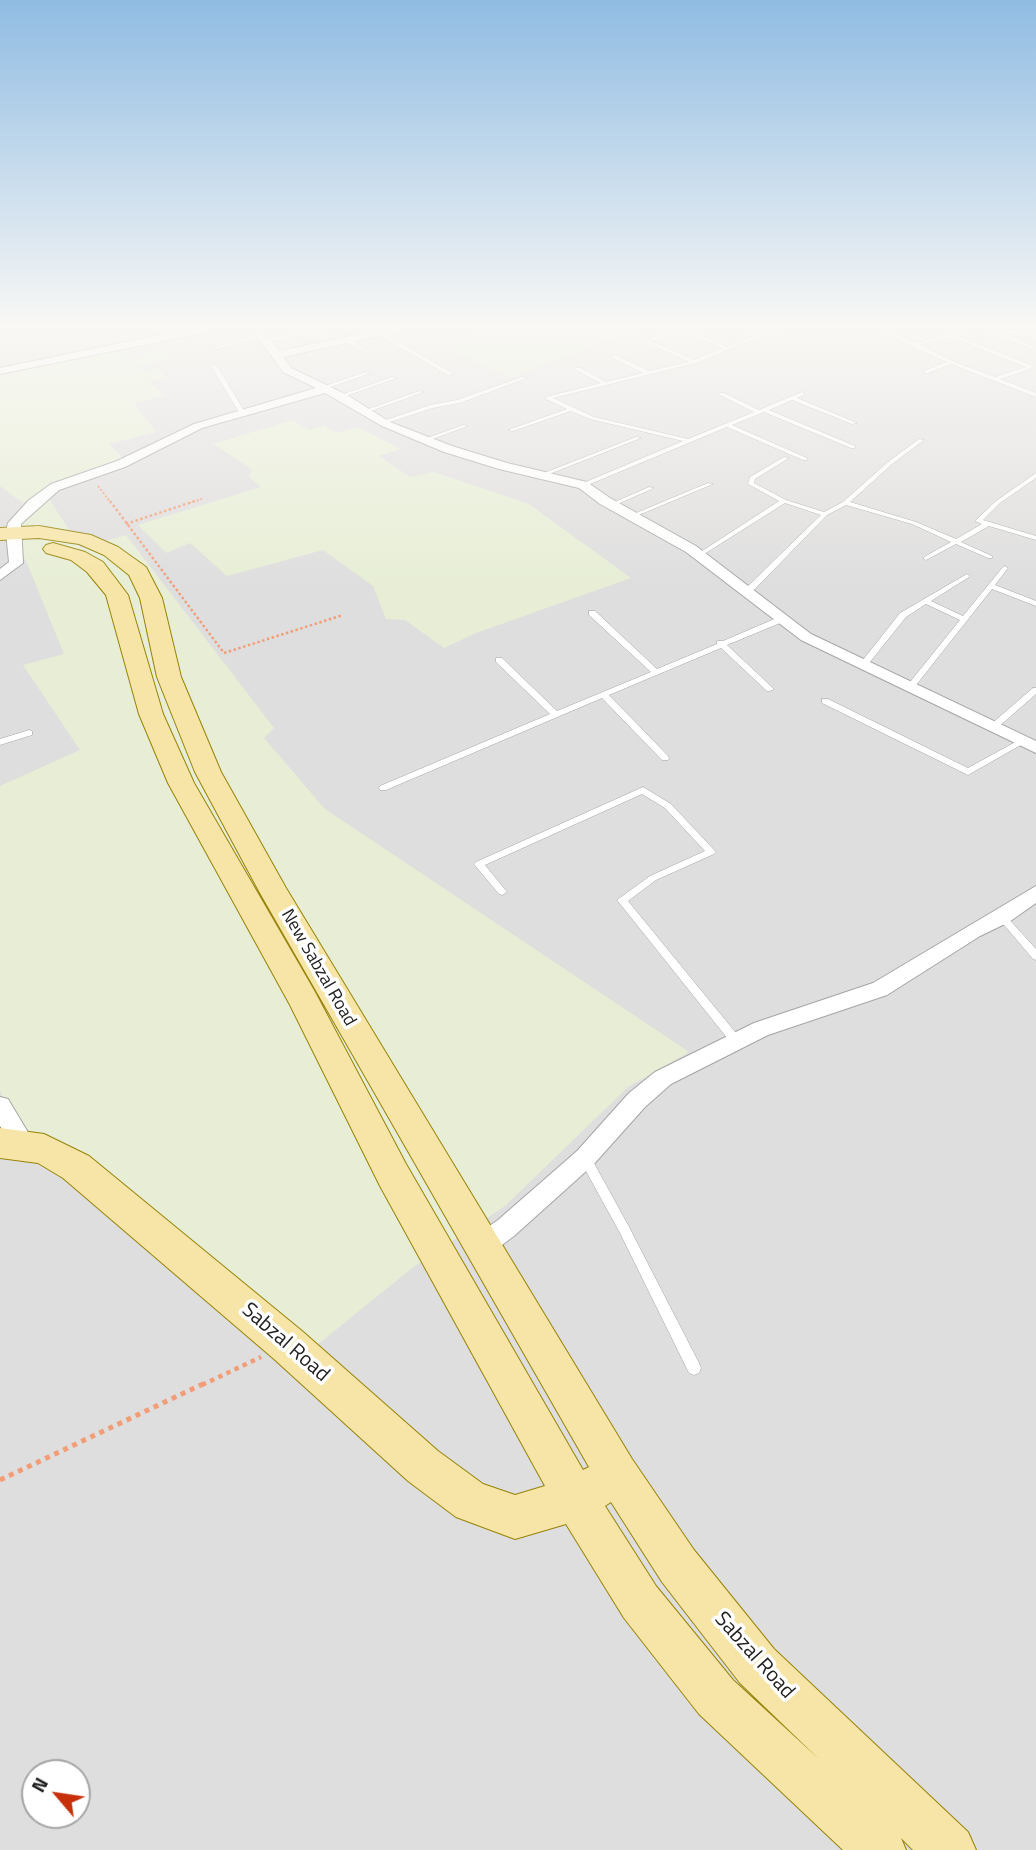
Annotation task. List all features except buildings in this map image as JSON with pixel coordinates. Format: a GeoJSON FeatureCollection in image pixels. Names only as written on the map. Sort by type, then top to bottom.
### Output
{"type":"FeatureCollection","features":[{"type":"Feature","properties":{"kind":"main road","name":"New Sabzal Road"},"geometry":{"type":"LineString","coordinates":[[7,539],[55,533],[84,539],[111,551],[138,572],[150,598],[169,677],[208,772],[275,893],[617,1474]]}},
{"type":"Feature","properties":{"kind":"main road","name":"New Sabzal Road"},"geometry":{"type":"LineString","coordinates":[[7,539],[78,556],[104,576],[117,596],[151,714],[181,783],[304,1000],[393,1175],[576,1499]]}},
{"type":"Feature","properties":{"kind":"main road","name":"Sabzal Road"},"geometry":{"type":"LineString","coordinates":[[12,1145],[44,1149],[76,1167],[288,1345],[423,1466],[471,1502],[515,1517],[576,1499],[617,1474],[678,1566],[757,1666],[950,1850]]}},
{"type":"Feature","properties":{"kind":"main road"},"geometry":{"type":"LineString","coordinates":[[576,1499],[640,1602],[716,1697],[880,1850]]}},
{"type":"Feature","properties":{"kind":"street"},"geometry":{"type":"LineString","coordinates":[[0,576],[16,563],[7,539],[15,523],[45,493],[121,464],[198,426],[254,410]]}},
{"type":"Feature","properties":{"kind":"street"},"geometry":{"type":"LineString","coordinates":[[366,411],[383,422],[425,440],[503,466],[583,485],[611,505],[699,555],[806,637],[1036,748]]}},
{"type":"Feature","properties":{"kind":"street"},"geometry":{"type":"LineString","coordinates":[[481,1246],[506,1228],[585,1158],[636,1100],[663,1078],[761,1029],[880,989],[973,931],[1002,917],[1036,893]]}},
{"type":"Feature","properties":{"kind":"street"},"geometry":{"type":"LineString","coordinates":[[0,1106],[12,1145]]}},
{"type":"Feature","properties":{"kind":"lane"},"geometry":{"type":"LineString","coordinates":[[241,410],[243,414]]}},
{"type":"Feature","properties":{"kind":"lane"},"geometry":{"type":"LineString","coordinates":[[383,422],[419,410]]}},
{"type":"Feature","properties":{"kind":"lane"},"geometry":{"type":"LineString","coordinates":[[511,430],[565,410]]}},
{"type":"Feature","properties":{"kind":"lane"},"geometry":{"type":"LineString","coordinates":[[576,410],[592,418],[688,441]]}},
{"type":"Feature","properties":{"kind":"lane"},"geometry":{"type":"LineString","coordinates":[[823,410],[854,422]]}},
{"type":"Feature","properties":{"kind":"lane"},"geometry":{"type":"LineString","coordinates":[[583,485],[761,411],[853,447]]}},
{"type":"Feature","properties":{"kind":"lane"},"geometry":{"type":"LineString","coordinates":[[727,425],[805,459]]}},
{"type":"Feature","properties":{"kind":"lane"},"geometry":{"type":"LineString","coordinates":[[425,440],[465,426]]}},
{"type":"Feature","properties":{"kind":"lane"},"geometry":{"type":"LineString","coordinates":[[542,475],[638,438]]}},
{"type":"Feature","properties":{"kind":"lane"},"geometry":{"type":"LineString","coordinates":[[747,592],[825,514],[845,503],[921,440]]}},
{"type":"Feature","properties":{"kind":"lane"},"geometry":{"type":"LineString","coordinates":[[786,458],[752,478],[751,484],[783,501],[825,514]]}},
{"type":"Feature","properties":{"kind":"lane"},"geometry":{"type":"LineString","coordinates":[[1036,475],[998,502],[978,521],[1036,538]]}},
{"type":"Feature","properties":{"kind":"lane"},"geometry":{"type":"LineString","coordinates":[[632,516],[710,484]]}},
{"type":"Feature","properties":{"kind":"lane"},"geometry":{"type":"LineString","coordinates":[[611,505],[651,488]]}},
{"type":"Feature","properties":{"kind":"lane"},"geometry":{"type":"LineString","coordinates":[[699,555],[783,501]]}},
{"type":"Feature","properties":{"kind":"lane"},"geometry":{"type":"LineString","coordinates":[[845,503],[914,523],[990,557]]}},
{"type":"Feature","properties":{"kind":"lane"},"geometry":{"type":"LineString","coordinates":[[926,558],[988,524]]}},
{"type":"Feature","properties":{"kind":"lane"},"geometry":{"type":"LineString","coordinates":[[910,687],[1005,568]]}},
{"type":"Feature","properties":{"kind":"lane"},"geometry":{"type":"LineString","coordinates":[[863,665],[903,615],[967,576]]}},
{"type":"Feature","properties":{"kind":"lane"},"geometry":{"type":"LineString","coordinates":[[990,586],[1036,604]]}},
{"type":"Feature","properties":{"kind":"lane"},"geometry":{"type":"LineString","coordinates":[[925,601],[964,620]]}},
{"type":"Feature","properties":{"kind":"lane"},"geometry":{"type":"LineString","coordinates":[[592,612],[655,671]]}},
{"type":"Feature","properties":{"kind":"lane"},"geometry":{"type":"LineString","coordinates":[[383,788],[782,619]]}},
{"type":"Feature","properties":{"kind":"lane"},"geometry":{"type":"LineString","coordinates":[[720,643],[770,689]]}},
{"type":"Feature","properties":{"kind":"lane"},"geometry":{"type":"LineString","coordinates":[[499,660],[555,715]]}},
{"type":"Feature","properties":{"kind":"lane"},"geometry":{"type":"LineString","coordinates":[[993,727],[1036,690]]}},
{"type":"Feature","properties":{"kind":"lane"},"geometry":{"type":"LineString","coordinates":[[603,694],[665,758]]}},
{"type":"Feature","properties":{"kind":"lane"},"geometry":{"type":"LineString","coordinates":[[825,701],[968,772],[1022,742]]}},
{"type":"Feature","properties":{"kind":"lane"},"geometry":{"type":"LineString","coordinates":[[0,742],[29,733]]}},
{"type":"Feature","properties":{"kind":"lane"},"geometry":{"type":"LineString","coordinates":[[502,892],[479,864],[643,790],[668,806],[711,852],[653,878],[622,900],[736,1041]]}},
{"type":"Feature","properties":{"kind":"lane"},"geometry":{"type":"LineString","coordinates":[[1002,917],[1036,956]]}},
{"type":"Feature","properties":{"kind":"lane"},"geometry":{"type":"LineString","coordinates":[[585,1158],[694,1368]]}},
{"type":"Feature","properties":{"kind":"path"},"geometry":{"type":"LineString","coordinates":[[89,474],[224,653],[343,615]]}},
{"type":"Feature","properties":{"kind":"path"},"geometry":{"type":"LineString","coordinates":[[127,524],[202,499]]}},
{"type":"Feature","properties":{"kind":"path"},"geometry":{"type":"LineString","coordinates":[[0,1480],[288,1345]]}},
{"type":"Feature","properties":{"kind":"shaded area"},"geometry":{"type":"Polygon","coordinates":[[[0,410],[1036,410],[1036,1850],[0,1850],[0,410]]]}},
{"type":"Feature","properties":{"kind":"green space"},"geometry":{"type":"Polygon","coordinates":[[[0,410],[140,410],[156,432],[109,444],[123,458],[57,481],[23,503],[0,486],[0,410]]]}},
{"type":"Feature","properties":{"kind":"green space"},"geometry":{"type":"Polygon","coordinates":[[[293,420],[309,430],[324,425],[337,433],[358,427],[401,449],[379,456],[410,477],[434,472],[529,504],[631,578],[476,633],[444,648],[405,620],[386,619],[373,586],[323,550],[227,576],[190,543],[166,553],[138,525],[261,487],[249,477],[252,469],[213,444],[293,420]]]}},
{"type":"Feature","properties":{"kind":"green space"},"geometry":{"type":"Polygon","coordinates":[[[47,496],[81,548],[126,535],[274,728],[264,738],[325,809],[689,1052],[628,1087],[505,1206],[412,1268],[306,1354],[18,1135],[0,1091],[0,786],[80,750],[23,665],[64,654],[26,561],[8,535],[6,527],[47,496]]]}}]}
